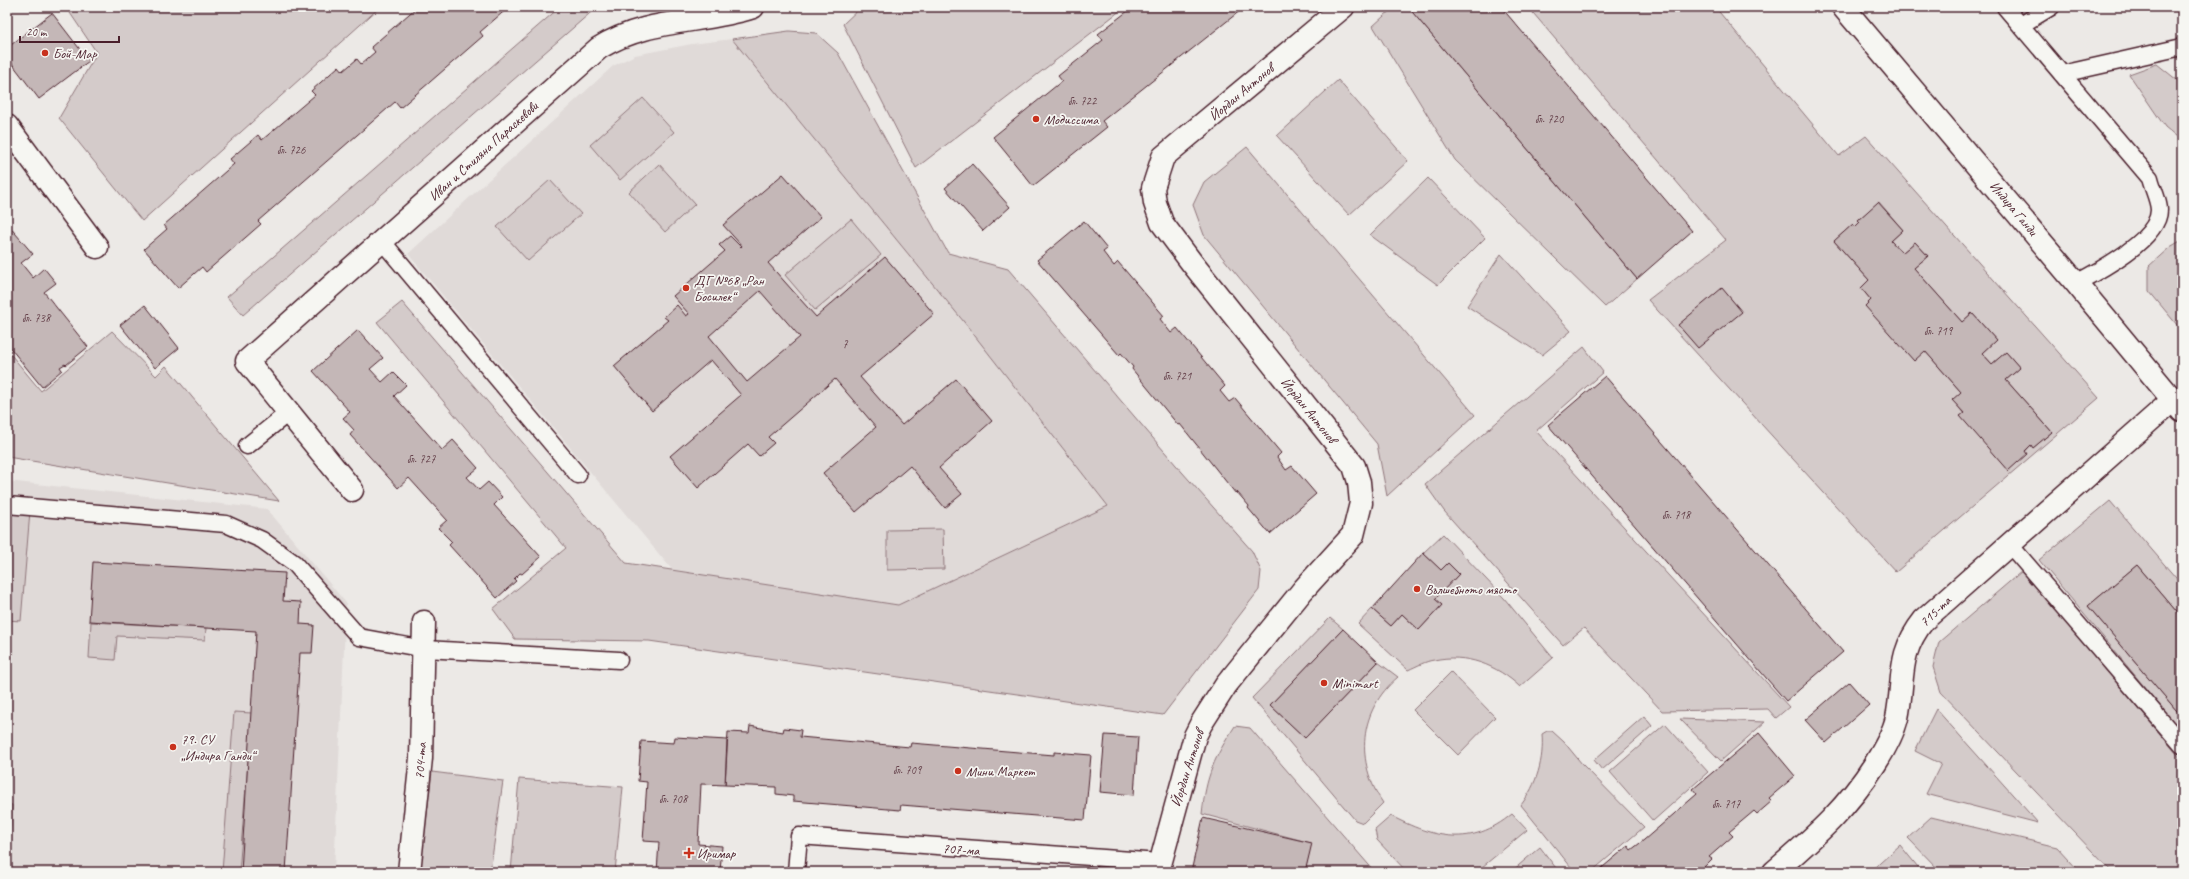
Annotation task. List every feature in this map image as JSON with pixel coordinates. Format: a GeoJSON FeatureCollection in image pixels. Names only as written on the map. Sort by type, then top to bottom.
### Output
{"type":"FeatureCollection","features":[{"type":"Feature","properties":{"kind":"street","name":"Иван и Стиляна Параскевови"},"geometry":{"type":"LineString","coordinates":[[288,412],[247,361],[599,48],[615,38],[646,26],[700,20],[753,7]]}},
{"type":"Feature","properties":{"kind":"street","name":"Йордан Антонов"},"geometry":{"type":"LineString","coordinates":[[1159,867],[1195,736],[1201,724],[1231,679],[1303,590],[1353,535],[1361,503],[1359,482],[1354,466],[1192,263],[1162,223],[1155,203],[1153,188],[1163,157],[1343,7]]}},
{"type":"Feature","properties":{"kind":"street","name":"Индира Ганди"},"geometry":{"type":"LineString","coordinates":[[1843,7],[2076,283],[2177,406]]}},
{"type":"Feature","properties":{"kind":"street"},"geometry":{"type":"LineString","coordinates":[[7,126],[97,247]]}},
{"type":"Feature","properties":{"kind":"street","name":"715-та"},"geometry":{"type":"LineString","coordinates":[[1774,872],[1843,810],[1882,754],[1897,719],[1904,658],[1916,630],[1924,620],[2010,545],[2177,406]]}},
{"type":"Feature","properties":{"kind":"street"},"geometry":{"type":"LineString","coordinates":[[288,412],[352,490]]}},
{"type":"Feature","properties":{"kind":"street","name":"704-та"},"geometry":{"type":"LineString","coordinates":[[409,872],[421,758],[425,649],[424,622]]}},
{"type":"Feature","properties":{"kind":"lane"},"geometry":{"type":"LineString","coordinates":[[2006,7],[2150,178],[2160,211],[2150,234],[2109,266],[2076,283]]}},
{"type":"Feature","properties":{"kind":"lane"},"geometry":{"type":"LineString","coordinates":[[2021,25],[2051,7]]}},
{"type":"Feature","properties":{"kind":"lane"},"geometry":{"type":"LineString","coordinates":[[2062,74],[2182,47]]}},
{"type":"Feature","properties":{"kind":"lane"},"geometry":{"type":"LineString","coordinates":[[382,241],[578,475]]}},
{"type":"Feature","properties":{"kind":"lane"},"geometry":{"type":"LineString","coordinates":[[247,446],[288,412]]}},
{"type":"Feature","properties":{"kind":"lane"},"geometry":{"type":"LineString","coordinates":[[7,504],[226,524],[262,540],[294,563],[359,637],[425,649],[619,660]]}},
{"type":"Feature","properties":{"kind":"lane"},"geometry":{"type":"LineString","coordinates":[[2010,545],[2182,745]]}},
{"type":"Feature","properties":{"kind":"lane","name":"707-ма"},"geometry":{"type":"LineString","coordinates":[[796,872],[799,836],[1159,867]]}},
{"type":"Feature","properties":{"kind":"shaded area"},"geometry":{"type":"Polygon","coordinates":[[[66,7],[380,7],[142,221],[59,118],[97,53],[66,7]]]}},
{"type":"Feature","properties":{"kind":"shaded area"},"geometry":{"type":"Polygon","coordinates":[[[560,7],[597,7],[243,315],[227,297],[560,7]]]}},
{"type":"Feature","properties":{"kind":"shaded area"},"geometry":{"type":"Polygon","coordinates":[[[861,7],[1125,7],[916,168],[843,24],[861,7]]]}},
{"type":"Feature","properties":{"kind":"shaded area"},"geometry":{"type":"Polygon","coordinates":[[[1394,7],[1408,7],[1637,279],[1605,307],[1455,160],[1373,26],[1394,7]]]}},
{"type":"Feature","properties":{"kind":"shaded area"},"geometry":{"type":"Polygon","coordinates":[[[1528,7],[1715,7],[1839,156],[1866,136],[2099,398],[1896,572],[1648,300],[1726,240],[1528,7]],[[1879,202],[1858,220],[1860,222],[1855,227],[1853,224],[1834,241],[1869,280],[1861,288],[1871,300],[1865,306],[1925,351],[1961,392],[1953,400],[2008,471],[2031,445],[2033,448],[2052,432],[2006,380],[2020,368],[2006,352],[1992,364],[1982,353],[1996,340],[1972,313],[1962,322],[1914,268],[1928,256],[1915,242],[1902,253],[1891,241],[1903,230],[1879,202]]]}},
{"type":"Feature","properties":{"kind":"shaded area"},"geometry":{"type":"Polygon","coordinates":[[[789,31],[816,33],[838,53],[948,253],[1008,269],[1182,472],[1252,551],[1261,571],[1259,590],[1163,715],[649,641],[515,639],[493,609],[566,548],[377,322],[402,302],[626,563],[898,605],[1108,506],[964,322],[732,39],[789,31]]]}},
{"type":"Feature","properties":{"kind":"shaded area","name":"ДГ №68 „Ран Босилек“"},"geometry":{"type":"Polygon","coordinates":[[[732,39],[964,322],[1108,506],[898,605],[674,572],[408,254],[613,66],[635,55],[692,44],[732,39]]]}},
{"type":"Feature","properties":{"kind":"shaded area"},"geometry":{"type":"Polygon","coordinates":[[[2157,64],[2182,84],[2182,141],[2165,127],[2129,74],[2157,64]]]}},
{"type":"Feature","properties":{"kind":"shaded area"},"geometry":{"type":"Polygon","coordinates":[[[1338,80],[1408,161],[1349,215],[1277,136],[1338,80]]]}},
{"type":"Feature","properties":{"kind":"shaded area"},"geometry":{"type":"Polygon","coordinates":[[[643,98],[674,132],[620,180],[590,145],[643,98]]]}},
{"type":"Feature","properties":{"kind":"shaded area"},"geometry":{"type":"Polygon","coordinates":[[[1247,147],[1475,415],[1387,496],[1377,444],[1204,235],[1193,205],[1204,182],[1247,147]]]}},
{"type":"Feature","properties":{"kind":"shaded area"},"geometry":{"type":"Polygon","coordinates":[[[659,164],[695,204],[665,232],[629,192],[659,164]]]}},
{"type":"Feature","properties":{"kind":"shaded area"},"geometry":{"type":"Polygon","coordinates":[[[1428,178],[1485,238],[1438,285],[1370,235],[1428,178]]]}},
{"type":"Feature","properties":{"kind":"shaded area"},"geometry":{"type":"Polygon","coordinates":[[[550,180],[581,214],[528,261],[497,227],[550,180]]]}},
{"type":"Feature","properties":{"kind":"shaded area"},"geometry":{"type":"Polygon","coordinates":[[[851,219],[881,255],[815,310],[785,275],[851,219]]]}},
{"type":"Feature","properties":{"kind":"shaded area"},"geometry":{"type":"Polygon","coordinates":[[[2182,240],[2182,331],[2149,291],[2149,266],[2170,247],[2182,240]]]}},
{"type":"Feature","properties":{"kind":"shaded area"},"geometry":{"type":"Polygon","coordinates":[[[1501,254],[1571,331],[1542,355],[1467,306],[1501,254]]]}},
{"type":"Feature","properties":{"kind":"shaded area"},"geometry":{"type":"Polygon","coordinates":[[[112,331],[156,376],[166,366],[279,501],[7,457],[7,350],[41,391],[112,331]]]}},
{"type":"Feature","properties":{"kind":"shaded area"},"geometry":{"type":"Polygon","coordinates":[[[1584,347],[1603,372],[1536,431],[1789,707],[1776,718],[1768,709],[1662,711],[1584,628],[1563,645],[1444,511],[1425,484],[1584,347]]]}},
{"type":"Feature","properties":{"kind":"shaded area","name":"79. СУ „Индира Ганди“"},"geometry":{"type":"Polygon","coordinates":[[[7,481],[267,509],[346,603],[334,872],[7,872],[7,481]]]}},
{"type":"Feature","properties":{"kind":"shaded area"},"geometry":{"type":"Polygon","coordinates":[[[2110,501],[2182,585],[2182,618],[2137,565],[2088,606],[2182,717],[2182,732],[2039,560],[2110,501]]]}},
{"type":"Feature","properties":{"kind":"shaded area"},"geometry":{"type":"Polygon","coordinates":[[[7,509],[30,511],[21,621],[7,620],[7,509]]]}},
{"type":"Feature","properties":{"kind":"shaded area"},"geometry":{"type":"Polygon","coordinates":[[[943,529],[944,569],[887,570],[887,530],[943,529]]]}},
{"type":"Feature","properties":{"kind":"shaded area"},"geometry":{"type":"Polygon","coordinates":[[[1443,534],[1504,598],[1553,658],[1520,687],[1511,679],[1491,667],[1458,658],[1434,660],[1408,670],[1358,624],[1372,609],[1391,626],[1402,614],[1419,630],[1442,605],[1435,599],[1459,574],[1448,563],[1441,570],[1423,553],[1443,534]]]}},
{"type":"Feature","properties":{"kind":"shaded area"},"geometry":{"type":"Polygon","coordinates":[[[2022,571],[2182,760],[2182,872],[2112,872],[1941,692],[1933,667],[1939,642],[2022,571]]]}},
{"type":"Feature","properties":{"kind":"shaded area"},"geometry":{"type":"Polygon","coordinates":[[[1330,618],[1343,629],[1270,705],[1305,738],[1378,662],[1398,677],[1385,690],[1375,705],[1368,721],[1365,737],[1365,754],[1368,771],[1374,787],[1383,803],[1363,823],[1355,820],[1252,698],[1330,618]]]}},
{"type":"Feature","properties":{"kind":"shaded area"},"geometry":{"type":"Polygon","coordinates":[[[91,622],[206,628],[205,640],[117,636],[115,660],[89,658],[91,622]]]}},
{"type":"Feature","properties":{"kind":"shaded area"},"geometry":{"type":"Polygon","coordinates":[[[1451,672],[1495,717],[1458,755],[1413,710],[1451,672]]]}},
{"type":"Feature","properties":{"kind":"shaded area"},"geometry":{"type":"Polygon","coordinates":[[[1936,709],[2038,823],[1926,794],[1941,764],[1915,751],[1936,709]]]}},
{"type":"Feature","properties":{"kind":"shaded area"},"geometry":{"type":"Polygon","coordinates":[[[234,712],[252,713],[239,872],[222,872],[234,712]]]}},
{"type":"Feature","properties":{"kind":"shaded area"},"geometry":{"type":"Polygon","coordinates":[[[1644,716],[1652,726],[1602,770],[1594,760],[1644,716]]]}},
{"type":"Feature","properties":{"kind":"shaded area"},"geometry":{"type":"Polygon","coordinates":[[[1680,719],[1765,722],[1721,761],[1680,719]]]}},
{"type":"Feature","properties":{"kind":"shaded area"},"geometry":{"type":"Polygon","coordinates":[[[1665,724],[1708,772],[1653,821],[1610,772],[1665,724]]]}},
{"type":"Feature","properties":{"kind":"shaded area"},"geometry":{"type":"Polygon","coordinates":[[[1235,726],[1250,728],[1375,872],[1305,872],[1311,843],[1202,814],[1206,789],[1212,768],[1216,758],[1235,726]]]}},
{"type":"Feature","properties":{"kind":"shaded area"},"geometry":{"type":"Polygon","coordinates":[[[1547,731],[1552,731],[1564,742],[1582,764],[1644,827],[1591,872],[1575,872],[1521,805],[1527,797],[1535,780],[1542,753],[1542,734],[1547,731]]]}},
{"type":"Feature","properties":{"kind":"shaded area"},"geometry":{"type":"Polygon","coordinates":[[[432,772],[503,781],[490,872],[420,872],[432,772]]]}},
{"type":"Feature","properties":{"kind":"shaded area"},"geometry":{"type":"Polygon","coordinates":[[[519,779],[623,787],[615,872],[511,872],[519,779]]]}},
{"type":"Feature","properties":{"kind":"shaded area"},"geometry":{"type":"Polygon","coordinates":[[[7,804],[12,805],[8,872],[7,872],[7,804]]]}},
{"type":"Feature","properties":{"kind":"shaded area"},"geometry":{"type":"Polygon","coordinates":[[[1512,814],[1527,830],[1476,872],[1407,872],[1377,840],[1375,830],[1391,816],[1422,830],[1437,834],[1452,836],[1467,835],[1482,832],[1497,825],[1512,814]]]}},
{"type":"Feature","properties":{"kind":"shaded area"},"geometry":{"type":"Polygon","coordinates":[[[1931,817],[2057,847],[2080,872],[1941,872],[1908,838],[1931,817]]]}},
{"type":"Feature","properties":{"kind":"shaded area"},"geometry":{"type":"Polygon","coordinates":[[[1900,845],[1922,872],[1870,872],[1900,845]]]}},
{"type":"Feature","properties":{"kind":"shaded area"},"geometry":{"type":"Polygon","coordinates":[[[1540,847],[1559,872],[1511,872],[1540,847]]]}},
{"type":"Feature","properties":{"kind":"building"},"geometry":{"type":"Polygon","coordinates":[[[417,7],[509,7],[480,32],[483,36],[400,108],[395,102],[258,221],[261,224],[206,272],[202,267],[178,288],[144,249],[167,229],[164,225],[234,164],[230,159],[258,135],[262,140],[315,95],[311,91],[339,66],[343,71],[357,59],[361,64],[375,52],[371,47],[417,7]]]}},
{"type":"Feature","properties":{"kind":"building"},"geometry":{"type":"Polygon","coordinates":[[[1133,7],[1249,7],[1243,12],[1241,10],[1102,121],[1107,127],[1033,186],[993,137],[1062,81],[1058,76],[1103,40],[1098,34],[1133,7]]]}},
{"type":"Feature","properties":{"kind":"building"},"geometry":{"type":"Polygon","coordinates":[[[1408,7],[1501,7],[1692,231],[1637,279],[1408,7]]]}},
{"type":"Feature","properties":{"kind":"building","name":"Бой-Мар"},"geometry":{"type":"Polygon","coordinates":[[[52,13],[89,61],[39,99],[7,57],[7,48],[52,13]]]}},
{"type":"Feature","properties":{"kind":"building"},"geometry":{"type":"Polygon","coordinates":[[[972,164],[1010,207],[983,231],[945,188],[972,164]]]}},
{"type":"Feature","properties":{"kind":"building"},"geometry":{"type":"Polygon","coordinates":[[[783,174],[821,217],[768,263],[816,317],[885,257],[934,314],[860,377],[902,425],[956,379],[992,421],[939,468],[962,494],[945,508],[910,466],[856,512],[823,473],[876,427],[835,379],[768,437],[774,443],[759,456],[748,444],[698,488],[670,456],[741,395],[711,360],[652,411],[614,366],[668,320],[664,317],[677,305],[686,316],[689,314],[673,296],[725,251],[719,245],[730,236],[741,247],[742,246],[723,225],[783,174]],[[760,291],[709,336],[747,382],[800,337],[760,291]]]}},
{"type":"Feature","properties":{"kind":"building"},"geometry":{"type":"Polygon","coordinates":[[[1878,202],[1903,230],[1891,241],[1902,253],[1915,242],[1928,256],[1914,268],[1962,322],[1972,313],[1996,340],[1982,353],[1992,364],[2006,352],[2020,368],[2006,380],[2052,432],[2033,448],[2031,445],[2025,451],[2027,454],[2008,471],[1960,416],[1964,413],[1952,400],[1961,392],[1925,351],[1914,361],[1865,306],[1871,300],[1861,288],[1869,280],[1834,241],[1853,224],[1855,227],[1860,222],[1858,220],[1878,202]]]}},
{"type":"Feature","properties":{"kind":"building"},"geometry":{"type":"Polygon","coordinates":[[[1084,221],[1107,249],[1103,252],[1114,266],[1118,262],[1164,316],[1160,319],[1171,333],[1177,328],[1225,386],[1220,391],[1229,402],[1235,398],[1281,453],[1277,457],[1286,470],[1292,466],[1316,494],[1270,534],[1248,508],[1249,506],[1237,492],[1236,494],[1180,424],[1178,425],[1132,369],[1133,367],[1121,353],[1119,355],[1037,260],[1084,221]]]}},
{"type":"Feature","properties":{"kind":"building"},"geometry":{"type":"Polygon","coordinates":[[[9,226],[33,254],[21,263],[33,278],[44,268],[56,283],[44,292],[88,347],[66,365],[65,364],[60,367],[62,370],[42,387],[7,344],[7,228],[9,226]]]}},
{"type":"Feature","properties":{"kind":"building"},"geometry":{"type":"Polygon","coordinates":[[[1722,288],[1742,312],[1698,348],[1678,325],[1722,288]]]}},
{"type":"Feature","properties":{"kind":"building"},"geometry":{"type":"Polygon","coordinates":[[[145,305],[179,348],[155,368],[120,325],[145,305]]]}},
{"type":"Feature","properties":{"kind":"building"},"geometry":{"type":"Polygon","coordinates":[[[358,330],[383,358],[370,369],[382,382],[393,372],[406,385],[394,396],[442,450],[453,440],[478,468],[467,477],[479,490],[488,482],[502,497],[494,505],[541,557],[522,574],[520,573],[514,579],[516,581],[497,598],[449,545],[452,542],[438,528],[447,520],[409,478],[398,488],[350,435],[354,430],[343,418],[350,412],[313,371],[358,330]]]}},
{"type":"Feature","properties":{"kind":"building"},"geometry":{"type":"Polygon","coordinates":[[[1605,376],[1843,652],[1786,701],[1548,425],[1605,376]]]}},
{"type":"Feature","properties":{"kind":"building","name":"Вълшебното място"},"geometry":{"type":"Polygon","coordinates":[[[1423,553],[1441,570],[1448,563],[1459,574],[1435,599],[1442,605],[1419,630],[1402,614],[1391,626],[1372,609],[1423,553]]]}},
{"type":"Feature","properties":{"kind":"building"},"geometry":{"type":"Polygon","coordinates":[[[93,562],[285,573],[283,601],[301,602],[300,624],[314,625],[312,653],[300,653],[286,872],[241,872],[256,631],[89,621],[93,562]]]}},
{"type":"Feature","properties":{"kind":"building"},"geometry":{"type":"Polygon","coordinates":[[[2137,565],[2182,618],[2182,717],[2088,606],[2137,565]]]}},
{"type":"Feature","properties":{"kind":"building","name":"Minimart"},"geometry":{"type":"Polygon","coordinates":[[[1343,629],[1378,662],[1305,738],[1270,705],[1343,629]]]}},
{"type":"Feature","properties":{"kind":"building"},"geometry":{"type":"Polygon","coordinates":[[[1849,682],[1869,705],[1826,743],[1805,720],[1849,682]]]}},
{"type":"Feature","properties":{"kind":"building"},"geometry":{"type":"Polygon","coordinates":[[[750,726],[783,732],[784,728],[801,730],[800,737],[910,747],[911,743],[1054,755],[1054,752],[1091,755],[1085,820],[901,805],[900,810],[793,801],[793,796],[776,794],[776,787],[725,785],[728,732],[749,733],[750,726]]]}},
{"type":"Feature","properties":{"kind":"building"},"geometry":{"type":"Polygon","coordinates":[[[1759,733],[1795,776],[1769,798],[1772,801],[1757,814],[1754,811],[1729,832],[1733,836],[1709,857],[1712,859],[1703,868],[1698,872],[1597,872],[1628,846],[1631,850],[1644,840],[1697,794],[1693,789],[1759,733]]]}},
{"type":"Feature","properties":{"kind":"building"},"geometry":{"type":"Polygon","coordinates":[[[1105,735],[1138,737],[1134,795],[1100,792],[1105,735]]]}},
{"type":"Feature","properties":{"kind":"building"},"geometry":{"type":"Polygon","coordinates":[[[675,737],[727,740],[725,785],[701,784],[698,844],[722,846],[720,872],[657,872],[659,842],[643,841],[647,782],[638,781],[641,741],[674,743],[675,737]]]}},
{"type":"Feature","properties":{"kind":"building"},"geometry":{"type":"Polygon","coordinates":[[[1203,818],[1312,843],[1305,872],[1191,872],[1203,818]]]}},
{"type":"Feature","properties":{"kind":"place","name":"Бой-Мар"},"geometry":{"type":"Point","coordinates":[45,53]}},
{"type":"Feature","properties":{"kind":"place","name":"Модиссима"},"geometry":{"type":"Point","coordinates":[1036,119]}},
{"type":"Feature","properties":{"kind":"place","name":"ДГ №68 „Ран Босилек“"},"geometry":{"type":"Point","coordinates":[686,288]}},
{"type":"Feature","properties":{"kind":"place","name":"Вълшебното място"},"geometry":{"type":"Point","coordinates":[1417,589]}},
{"type":"Feature","properties":{"kind":"place","name":"Minimart"},"geometry":{"type":"Point","coordinates":[1324,683]}},
{"type":"Feature","properties":{"kind":"place","name":"79. СУ „Индира Ганди“"},"geometry":{"type":"Point","coordinates":[173,747]}},
{"type":"Feature","properties":{"kind":"place","name":"Мини Маркет"},"geometry":{"type":"Point","coordinates":[958,771]}},
{"type":"Feature","properties":{"kind":"place","name":"Иримар"},"geometry":{"type":"Point","coordinates":[689,853]}}]}
